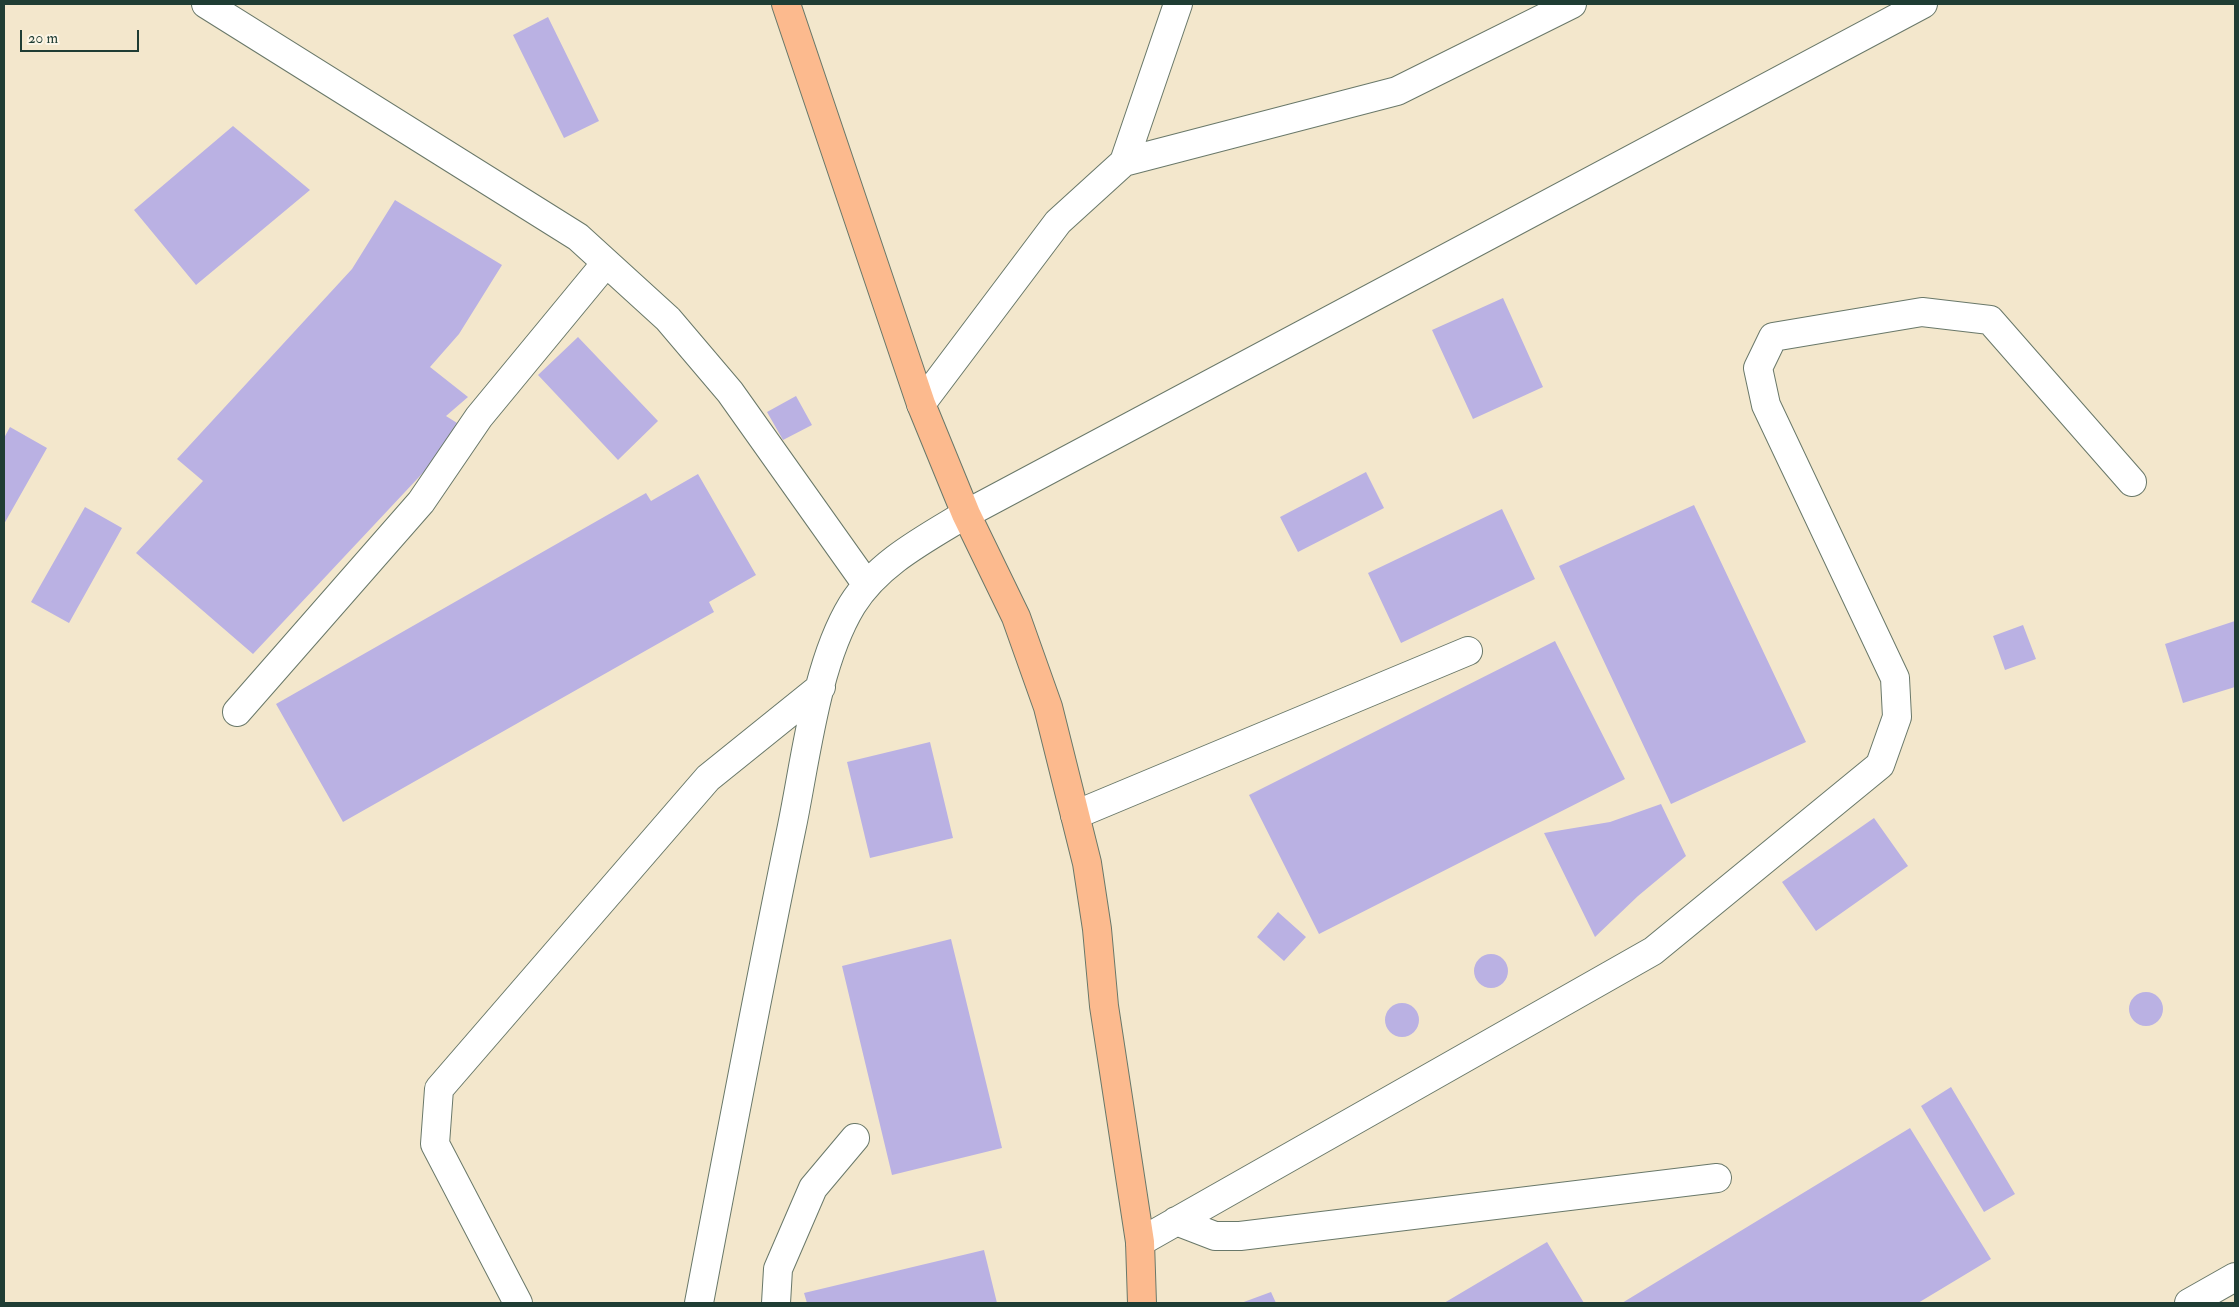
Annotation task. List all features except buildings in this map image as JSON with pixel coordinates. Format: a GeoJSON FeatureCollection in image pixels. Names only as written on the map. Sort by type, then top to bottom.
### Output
{"type":"FeatureCollection","features":[{"type":"Feature","properties":{"kind":"main road"},"geometry":{"type":"LineString","coordinates":[[786,4],[920,404],[966,514],[1016,617],[1048,707],[1088,873],[1104,1006],[1140,1242],[1142,1303]]}},
{"type":"Feature","properties":{"kind":"street"},"geometry":{"type":"LineString","coordinates":[[206,4],[578,237],[668,319],[730,392],[868,585]]}},
{"type":"Feature","properties":{"kind":"street"},"geometry":{"type":"LineString","coordinates":[[1124,162],[1178,4]]}},
{"type":"Feature","properties":{"kind":"street"},"geometry":{"type":"LineString","coordinates":[[920,404],[1058,222],[1124,162],[1398,91],[1572,4]]}},
{"type":"Feature","properties":{"kind":"street"},"geometry":{"type":"LineString","coordinates":[[699,1303],[778,892],[821,687],[842,623],[868,585],[889,565],[918,543],[966,514],[1923,4]]}},
{"type":"Feature","properties":{"kind":"street"},"geometry":{"type":"LineString","coordinates":[[237,712],[421,502],[479,417],[606,263]]}},
{"type":"Feature","properties":{"kind":"street"},"geometry":{"type":"LineString","coordinates":[[1140,1242],[1653,951],[1880,765],[1897,717],[1895,678],[1766,405],[1758,368],[1773,337],[1922,312],[1990,320],[2132,482]]}},
{"type":"Feature","properties":{"kind":"street"},"geometry":{"type":"LineString","coordinates":[[1075,815],[1468,651]]}},
{"type":"Feature","properties":{"kind":"street"},"geometry":{"type":"LineString","coordinates":[[518,1303],[436,1144],[439,1089],[708,778],[821,687]]}},
{"type":"Feature","properties":{"kind":"street"},"geometry":{"type":"LineString","coordinates":[[776,1303],[778,1269],[813,1188],[855,1138]]}},
{"type":"Feature","properties":{"kind":"street"},"geometry":{"type":"LineString","coordinates":[[1176,1221],[1215,1236],[1240,1236],[1717,1178]]}},
{"type":"Feature","properties":{"kind":"street"},"geometry":{"type":"LineString","coordinates":[[2189,1303],[2235,1278]]}}]}
